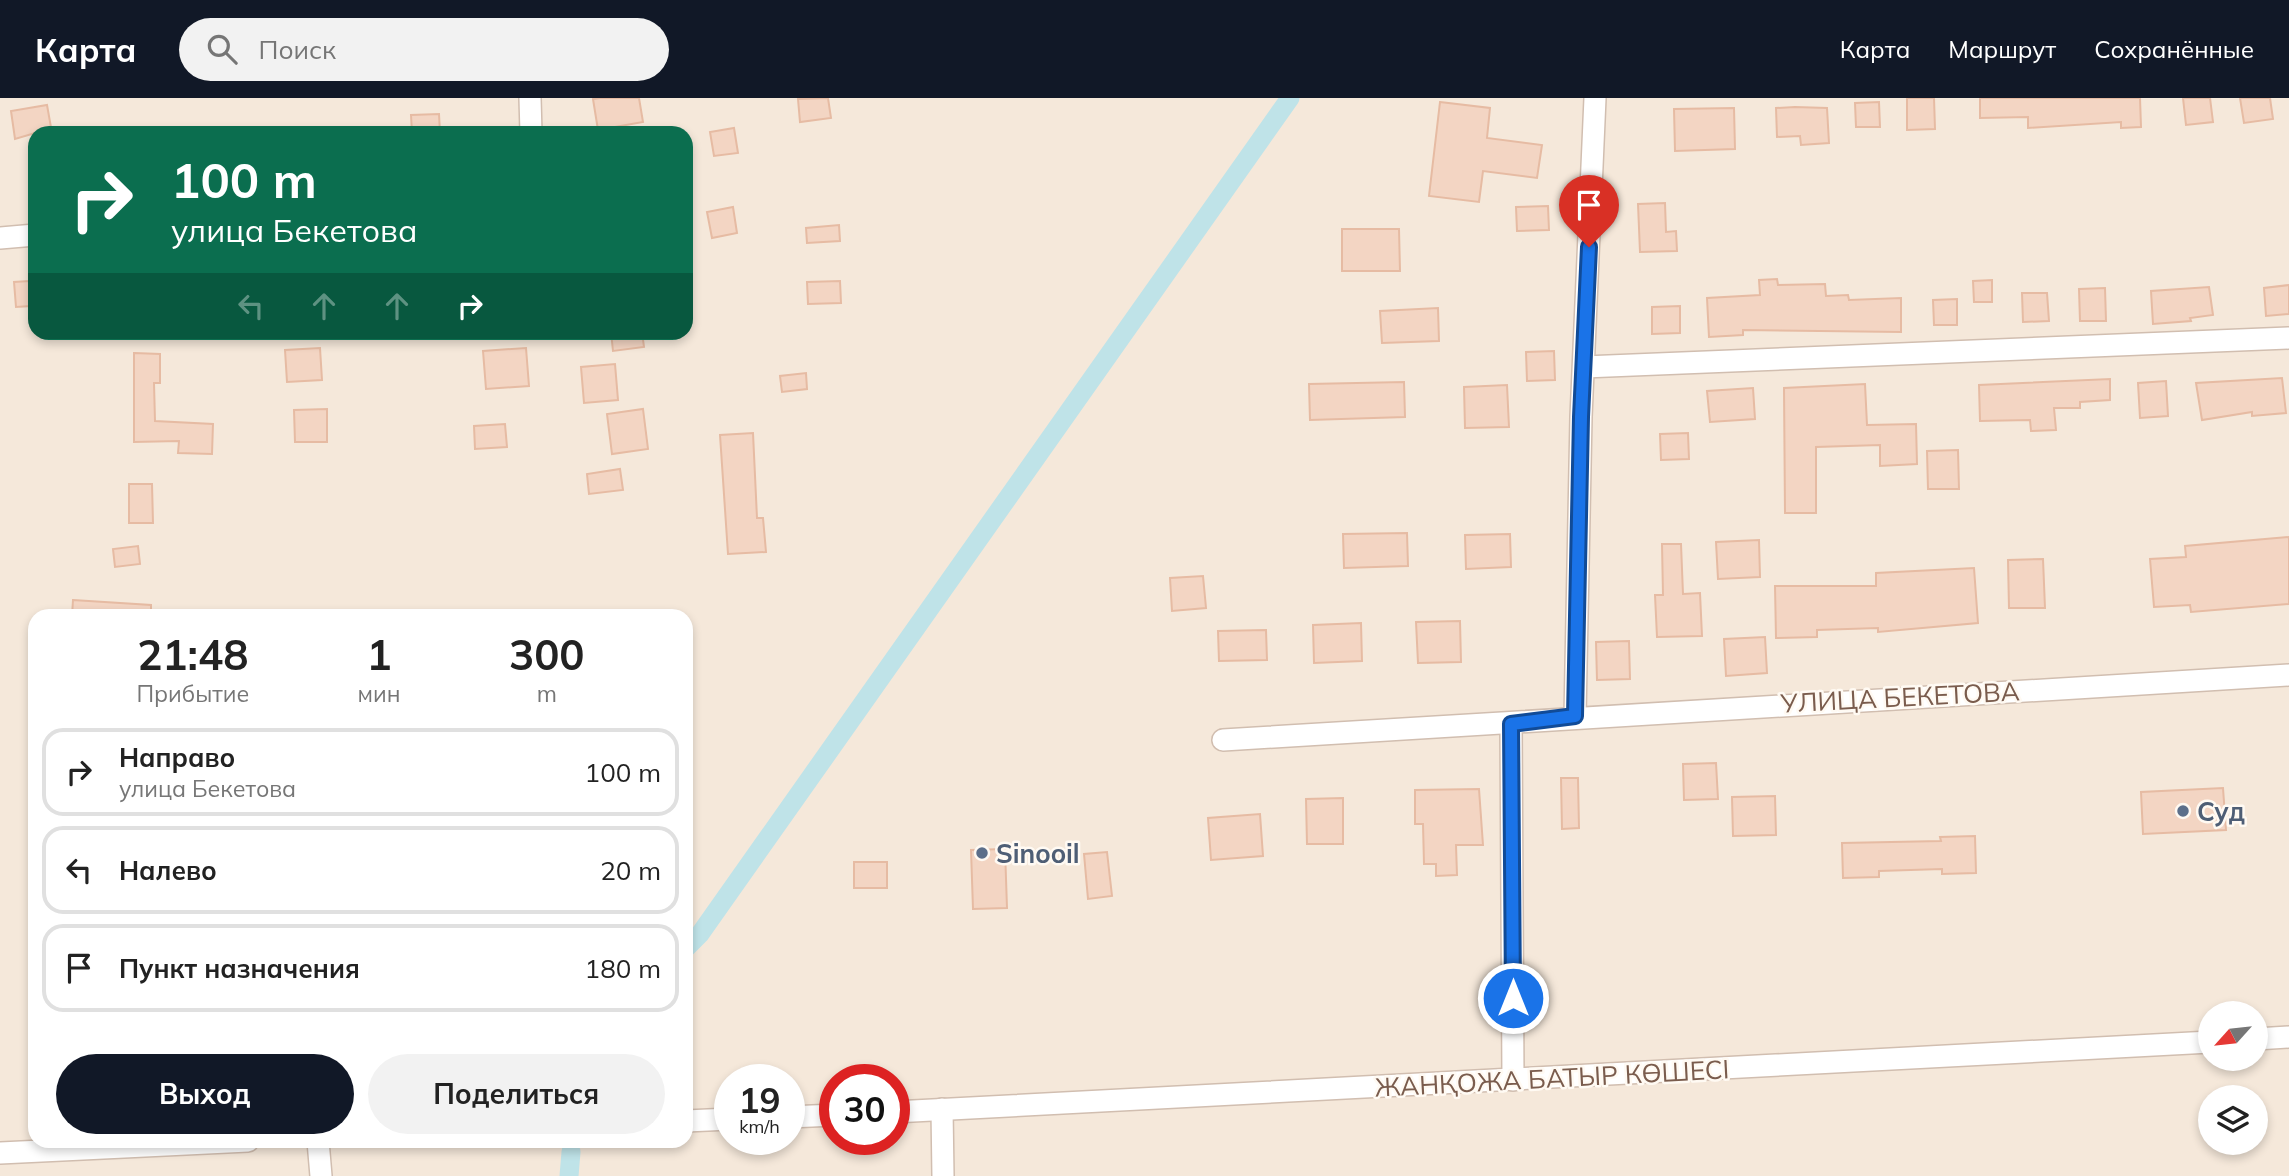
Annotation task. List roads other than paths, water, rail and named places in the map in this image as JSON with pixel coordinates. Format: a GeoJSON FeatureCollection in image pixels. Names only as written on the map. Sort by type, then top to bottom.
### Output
{"type":"FeatureCollection","features":[{"type":"Feature","properties":{"kind":"street"},"geometry":{"type":"LineString","coordinates":[[530,98],[531,126]]}},
{"type":"Feature","properties":{"kind":"street"},"geometry":{"type":"LineString","coordinates":[[1575,716],[1584,366],[1595,98]]}},
{"type":"Feature","properties":{"kind":"street"},"geometry":{"type":"LineString","coordinates":[[0,238],[28,236]]}},
{"type":"Feature","properties":{"kind":"street"},"geometry":{"type":"LineString","coordinates":[[1584,366],[2289,338]]}},
{"type":"Feature","properties":{"kind":"street","name":"УЛИЦА БЕКЕТОВА"},"geometry":{"type":"LineString","coordinates":[[1223,740],[1511,724],[1575,716],[2289,675]]}},
{"type":"Feature","properties":{"kind":"street"},"geometry":{"type":"LineString","coordinates":[[1511,724],[1513,1080]]}},
{"type":"Feature","properties":{"kind":"street"},"geometry":{"type":"LineString","coordinates":[[2268,1038],[2289,1037]]}},
{"type":"Feature","properties":{"kind":"street","name":"ЖАНҚОЖА БАТЫР КӨШЕСІ"},"geometry":{"type":"LineString","coordinates":[[910,1111],[2198,1043]]}},
{"type":"Feature","properties":{"kind":"street"},"geometry":{"type":"LineString","coordinates":[[942,1110],[943,1176]]}},
{"type":"Feature","properties":{"kind":"street"},"geometry":{"type":"LineString","coordinates":[[693,1121],[714,1120]]}},
{"type":"Feature","properties":{"kind":"street"},"geometry":{"type":"LineString","coordinates":[[0,1153],[103,1148]]}},
{"type":"Feature","properties":{"kind":"street"},"geometry":{"type":"LineString","coordinates":[[319,1148],[321,1176]]}},
{"type":"Feature","properties":{"kind":"waterway"},"geometry":{"type":"LineString","coordinates":[[693,941],[1290,98]]}},
{"type":"Feature","properties":{"kind":"waterway"},"geometry":{"type":"LineString","coordinates":[[569,1176],[571,1152]]}},
{"type":"Feature","properties":{"kind":"place","name":"Суд"},"geometry":{"type":"Point","coordinates":[2183,811]}},
{"type":"Feature","properties":{"kind":"place","name":"Sinooil"},"geometry":{"type":"Point","coordinates":[982,853]}}]}
